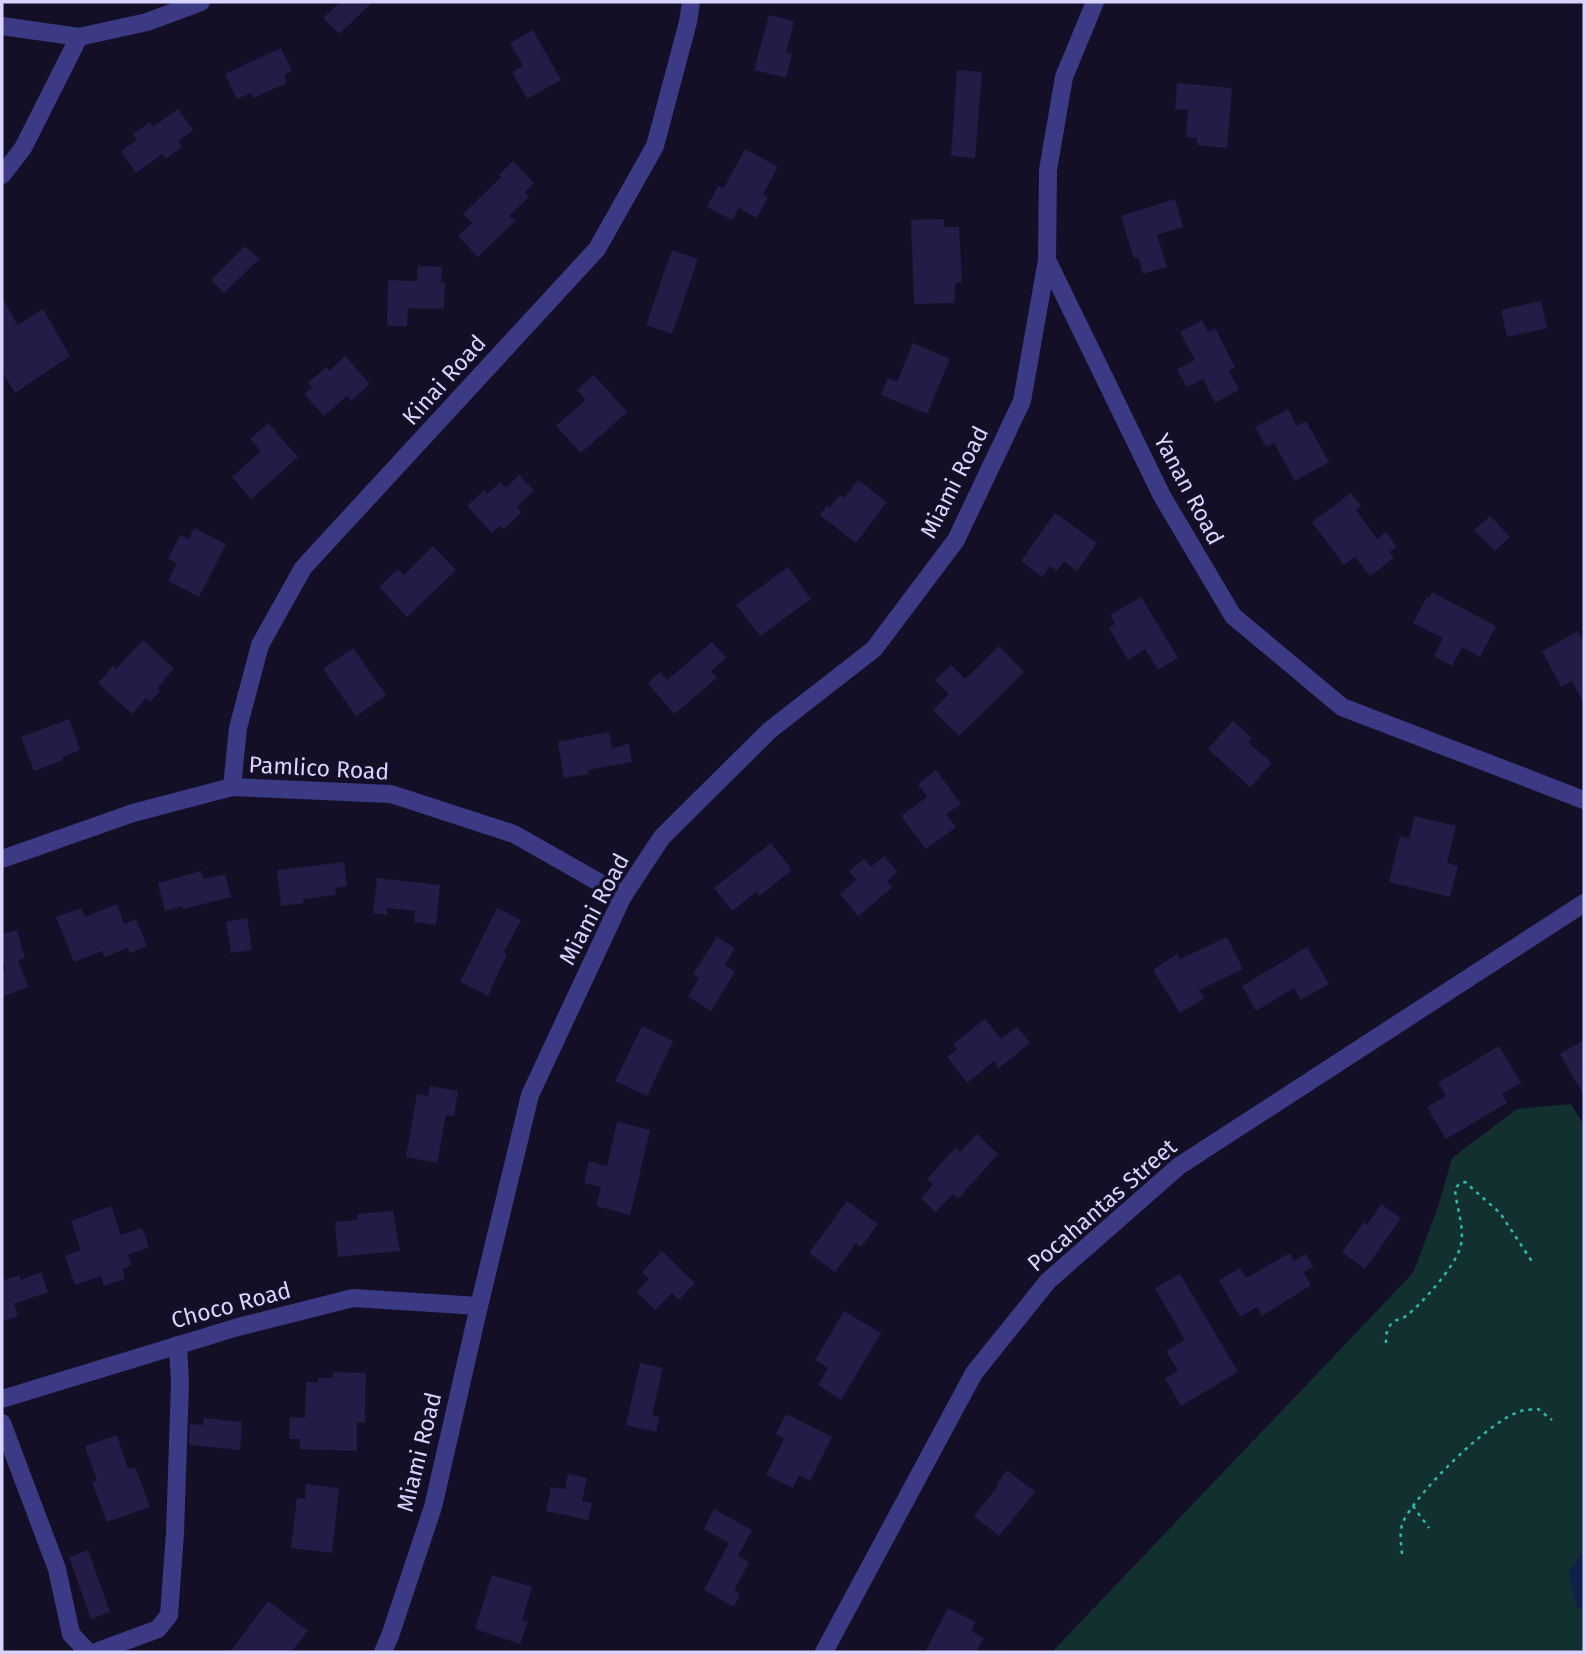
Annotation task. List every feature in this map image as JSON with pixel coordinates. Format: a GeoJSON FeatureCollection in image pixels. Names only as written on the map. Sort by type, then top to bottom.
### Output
{"type":"FeatureCollection","features":[{"type":"Feature","properties":{"kind":"street"},"geometry":{"type":"LineString","coordinates":[[2,26],[79,37],[147,22],[201,2]]}},
{"type":"Feature","properties":{"kind":"street","name":"Kinai Road"},"geometry":{"type":"LineString","coordinates":[[232,787],[238,728],[260,645],[303,568],[597,248],[656,146],[691,2]]}},
{"type":"Feature","properties":{"kind":"street","name":"Yanan Road"},"geometry":{"type":"LineString","coordinates":[[1095,2],[1063,76],[1048,170],[1047,260],[1162,496],[1233,616],[1342,707],[1584,800]]}},
{"type":"Feature","properties":{"kind":"street"},"geometry":{"type":"LineString","coordinates":[[2,175],[23,148],[79,37]]}},
{"type":"Feature","properties":{"kind":"street","name":"Miami Road"},"geometry":{"type":"LineString","coordinates":[[383,1652],[433,1507],[478,1306],[530,1096],[623,896],[662,837],[770,730],[874,649],[956,540],[1022,401],[1047,260]]}},
{"type":"Feature","properties":{"kind":"street","name":"Pamlico Road"},"geometry":{"type":"LineString","coordinates":[[2,859],[133,813],[232,787],[391,794],[514,834],[623,896]]}},
{"type":"Feature","properties":{"kind":"street","name":"Pocahantas Street"},"geometry":{"type":"LineString","coordinates":[[824,1652],[974,1373],[1048,1282],[1178,1166],[1584,903]]}},
{"type":"Feature","properties":{"kind":"street","name":"Choco Road"},"geometry":{"type":"LineString","coordinates":[[2,1396],[238,1327],[353,1298],[478,1306]]}},
{"type":"Feature","properties":{"kind":"street"},"geometry":{"type":"LineString","coordinates":[[96,1652],[158,1629],[169,1615],[175,1533],[180,1383],[177,1345]]}},
{"type":"Feature","properties":{"kind":"street"},"geometry":{"type":"LineString","coordinates":[[2,1423],[57,1569],[71,1634],[88,1652]]}},
{"type":"Feature","properties":{"kind":"path"},"geometry":{"type":"LineString","coordinates":[[1386,1343],[1386,1333],[1393,1322],[1406,1316],[1422,1300],[1460,1250],[1462,1240],[1455,1189],[1458,1184],[1465,1182],[1495,1207],[1533,1264]]}},
{"type":"Feature","properties":{"kind":"path"},"geometry":{"type":"LineString","coordinates":[[1402,1554],[1402,1524],[1413,1506],[1454,1460],[1494,1426],[1521,1410],[1538,1409],[1552,1420]]}},
{"type":"Feature","properties":{"kind":"path"},"geometry":{"type":"LineString","coordinates":[[1413,1506],[1429,1528]]}},
{"type":"Feature","properties":{"kind":"green space"},"geometry":{"type":"Polygon","coordinates":[[[1571,1104],[1584,1125],[1584,1652],[1052,1652],[1413,1273],[1438,1207],[1452,1158],[1517,1109],[1571,1104]]]}},
{"type":"Feature","properties":{"kind":"water"},"geometry":{"type":"Polygon","coordinates":[[[1584,1549],[1584,1612],[1576,1606],[1568,1573],[1584,1549]]]}},
{"type":"Feature","properties":{"kind":"building"},"geometry":{"type":"Polygon","coordinates":[[[340,2],[373,2],[339,34],[323,18],[340,2]]]}},
{"type":"Feature","properties":{"kind":"building"},"geometry":{"type":"Polygon","coordinates":[[[769,15],[794,21],[786,53],[792,54],[786,78],[754,70],[769,15]]]}},
{"type":"Feature","properties":{"kind":"building"},"geometry":{"type":"Polygon","coordinates":[[[533,30],[561,80],[527,99],[512,72],[523,66],[510,43],[533,30]]]}},
{"type":"Feature","properties":{"kind":"building"},"geometry":{"type":"Polygon","coordinates":[[[281,48],[292,71],[284,75],[287,83],[253,98],[251,93],[237,99],[225,74],[281,48]]]}},
{"type":"Feature","properties":{"kind":"building"},"geometry":{"type":"Polygon","coordinates":[[[957,70],[982,72],[975,158],[951,156],[957,70]]]}},
{"type":"Feature","properties":{"kind":"building"},"geometry":{"type":"Polygon","coordinates":[[[1177,83],[1232,88],[1227,148],[1197,145],[1197,138],[1186,137],[1188,110],[1175,109],[1177,83]]]}},
{"type":"Feature","properties":{"kind":"building"},"geometry":{"type":"Polygon","coordinates":[[[178,109],[193,130],[178,141],[182,147],[166,159],[162,154],[136,173],[121,151],[137,140],[133,134],[150,122],[153,127],[178,109]]]}},
{"type":"Feature","properties":{"kind":"building"},"geometry":{"type":"Polygon","coordinates":[[[745,149],[778,167],[763,194],[768,197],[757,218],[739,208],[732,220],[707,207],[718,186],[724,188],[745,149]]]}},
{"type":"Feature","properties":{"kind":"building"},"geometry":{"type":"Polygon","coordinates":[[[513,161],[534,183],[525,192],[529,197],[509,216],[515,221],[478,257],[458,236],[472,223],[463,214],[501,177],[499,175],[513,161]]]}},
{"type":"Feature","properties":{"kind":"building"},"geometry":{"type":"Polygon","coordinates":[[[1175,199],[1183,227],[1157,235],[1167,267],[1143,274],[1138,257],[1134,259],[1121,216],[1175,199]]]}},
{"type":"Feature","properties":{"kind":"building"},"geometry":{"type":"Polygon","coordinates":[[[944,219],[944,227],[959,227],[962,282],[955,283],[955,303],[914,304],[911,220],[944,219]]]}},
{"type":"Feature","properties":{"kind":"building"},"geometry":{"type":"Polygon","coordinates":[[[245,246],[259,259],[224,293],[211,280],[245,246]]]}},
{"type":"Feature","properties":{"kind":"building"},"geometry":{"type":"Polygon","coordinates":[[[672,250],[698,259],[672,334],[646,325],[672,250]]]}},
{"type":"Feature","properties":{"kind":"building"},"geometry":{"type":"Polygon","coordinates":[[[418,266],[442,267],[441,282],[445,282],[444,309],[408,308],[407,326],[387,326],[388,280],[417,281],[418,266]]]}},
{"type":"Feature","properties":{"kind":"building"},"geometry":{"type":"Polygon","coordinates":[[[2,298],[18,325],[43,309],[70,356],[15,393],[2,371],[2,298]]]}},
{"type":"Feature","properties":{"kind":"building"},"geometry":{"type":"Polygon","coordinates":[[[1541,301],[1547,328],[1507,337],[1501,310],[1541,301]]]}},
{"type":"Feature","properties":{"kind":"building"},"geometry":{"type":"Polygon","coordinates":[[[1202,320],[1208,332],[1215,328],[1235,368],[1229,371],[1239,390],[1215,403],[1203,379],[1187,387],[1177,369],[1195,360],[1180,332],[1202,320]]]}},
{"type":"Feature","properties":{"kind":"building"},"geometry":{"type":"Polygon","coordinates":[[[913,343],[950,359],[927,414],[881,395],[888,378],[897,382],[913,343]]]}},
{"type":"Feature","properties":{"kind":"building"},"geometry":{"type":"Polygon","coordinates":[[[345,356],[370,384],[351,401],[347,396],[324,416],[304,394],[312,387],[308,383],[326,367],[329,371],[345,356]]]}},
{"type":"Feature","properties":{"kind":"building"},"geometry":{"type":"Polygon","coordinates":[[[594,375],[627,412],[581,453],[556,426],[586,400],[577,390],[594,375]]]}},
{"type":"Feature","properties":{"kind":"building"},"geometry":{"type":"Polygon","coordinates":[[[1288,409],[1297,426],[1306,421],[1329,462],[1295,481],[1274,443],[1266,447],[1255,427],[1288,409]]]}},
{"type":"Feature","properties":{"kind":"building"},"geometry":{"type":"Polygon","coordinates":[[[268,423],[298,457],[251,499],[232,477],[261,451],[250,439],[268,423]]]}},
{"type":"Feature","properties":{"kind":"building"},"geometry":{"type":"Polygon","coordinates":[[[519,475],[534,490],[517,507],[522,512],[504,529],[500,526],[492,533],[467,506],[484,490],[487,494],[500,482],[506,488],[519,475]]]}},
{"type":"Feature","properties":{"kind":"building"},"geometry":{"type":"Polygon","coordinates":[[[858,480],[887,502],[856,543],[820,515],[827,505],[830,507],[840,495],[844,498],[858,480]]]}},
{"type":"Feature","properties":{"kind":"building"},"geometry":{"type":"Polygon","coordinates":[[[1351,493],[1361,506],[1356,510],[1377,539],[1386,532],[1397,547],[1389,552],[1394,558],[1370,576],[1355,557],[1344,565],[1312,522],[1351,493]]]}},
{"type":"Feature","properties":{"kind":"building"},"geometry":{"type":"Polygon","coordinates":[[[1055,513],[1097,543],[1077,571],[1064,561],[1057,571],[1050,566],[1042,577],[1021,561],[1055,513]]]}},
{"type":"Feature","properties":{"kind":"building"},"geometry":{"type":"Polygon","coordinates":[[[1490,516],[1510,537],[1495,551],[1474,530],[1490,516]]]}},
{"type":"Feature","properties":{"kind":"building"},"geometry":{"type":"Polygon","coordinates":[[[194,528],[226,544],[199,597],[168,581],[177,563],[168,559],[180,535],[189,539],[194,528]]]}},
{"type":"Feature","properties":{"kind":"building"},"geometry":{"type":"Polygon","coordinates":[[[433,546],[456,570],[407,617],[379,587],[398,569],[404,575],[433,546]]]}},
{"type":"Feature","properties":{"kind":"building"},"geometry":{"type":"Polygon","coordinates":[[[788,567],[811,599],[760,636],[736,605],[788,567]]]}},
{"type":"Feature","properties":{"kind":"building"},"geometry":{"type":"Polygon","coordinates":[[[1432,592],[1496,626],[1480,657],[1462,647],[1452,666],[1434,656],[1443,638],[1413,623],[1432,592]]]}},
{"type":"Feature","properties":{"kind":"building"},"geometry":{"type":"Polygon","coordinates":[[[1141,597],[1178,658],[1158,670],[1145,649],[1128,660],[1109,628],[1115,624],[1110,615],[1141,597]]]}},
{"type":"Feature","properties":{"kind":"building"},"geometry":{"type":"Polygon","coordinates":[[[1578,631],[1584,643],[1584,704],[1572,681],[1561,687],[1542,651],[1578,631]]]}},
{"type":"Feature","properties":{"kind":"building"},"geometry":{"type":"Polygon","coordinates":[[[143,640],[174,669],[157,688],[160,691],[150,702],[146,698],[132,714],[98,683],[113,666],[116,669],[143,640]]]}},
{"type":"Feature","properties":{"kind":"building"},"geometry":{"type":"Polygon","coordinates":[[[712,642],[726,658],[711,671],[717,678],[674,714],[648,683],[660,672],[667,680],[712,642]]]}},
{"type":"Feature","properties":{"kind":"building"},"geometry":{"type":"Polygon","coordinates":[[[999,646],[1024,672],[959,736],[933,710],[949,694],[935,680],[951,665],[965,679],[999,646]]]}},
{"type":"Feature","properties":{"kind":"building"},"geometry":{"type":"Polygon","coordinates":[[[353,648],[386,695],[356,716],[323,669],[353,648]]]}},
{"type":"Feature","properties":{"kind":"building"},"geometry":{"type":"Polygon","coordinates":[[[69,719],[80,750],[34,771],[21,737],[69,719]]]}},
{"type":"Feature","properties":{"kind":"building"},"geometry":{"type":"Polygon","coordinates":[[[1233,721],[1252,738],[1248,742],[1272,763],[1250,787],[1208,749],[1233,721]]]}},
{"type":"Feature","properties":{"kind":"building"},"geometry":{"type":"Polygon","coordinates":[[[609,732],[612,748],[629,744],[632,762],[588,770],[589,774],[564,778],[558,742],[609,732]]]}},
{"type":"Feature","properties":{"kind":"building"},"geometry":{"type":"Polygon","coordinates":[[[936,770],[961,804],[946,814],[956,827],[926,849],[901,816],[927,797],[918,784],[936,770]]]}},
{"type":"Feature","properties":{"kind":"building"},"geometry":{"type":"Polygon","coordinates":[[[1415,816],[1456,826],[1447,863],[1458,866],[1450,897],[1389,882],[1400,836],[1409,838],[1415,816]]]}},
{"type":"Feature","properties":{"kind":"building"},"geometry":{"type":"Polygon","coordinates":[[[771,843],[792,870],[759,896],[756,892],[732,911],[714,888],[771,843]]]}},
{"type":"Feature","properties":{"kind":"building"},"geometry":{"type":"Polygon","coordinates":[[[884,856],[898,872],[887,881],[892,888],[858,916],[840,894],[856,880],[849,871],[864,859],[871,867],[884,856]]]}},
{"type":"Feature","properties":{"kind":"building"},"geometry":{"type":"Polygon","coordinates":[[[344,862],[347,886],[335,888],[336,895],[303,899],[304,903],[281,906],[277,870],[344,862]]]}},
{"type":"Feature","properties":{"kind":"building"},"geometry":{"type":"Polygon","coordinates":[[[201,871],[203,879],[225,874],[231,897],[165,911],[158,883],[201,871]]]}},
{"type":"Feature","properties":{"kind":"building"},"geometry":{"type":"Polygon","coordinates":[[[377,878],[440,885],[436,925],[414,922],[415,911],[387,908],[387,915],[373,913],[377,878]]]}},
{"type":"Feature","properties":{"kind":"building"},"geometry":{"type":"Polygon","coordinates":[[[117,904],[124,924],[136,919],[147,946],[130,953],[128,948],[105,957],[102,951],[74,962],[56,917],[81,908],[85,917],[117,904]]]}},
{"type":"Feature","properties":{"kind":"building"},"geometry":{"type":"Polygon","coordinates":[[[497,908],[521,920],[504,952],[507,954],[488,996],[460,982],[497,908]]]}},
{"type":"Feature","properties":{"kind":"building"},"geometry":{"type":"Polygon","coordinates":[[[247,918],[252,950],[231,953],[226,922],[247,918]]]}},
{"type":"Feature","properties":{"kind":"building"},"geometry":{"type":"Polygon","coordinates":[[[17,930],[25,958],[18,960],[28,987],[2,997],[2,972],[6,970],[2,956],[2,934],[17,930]]]}},
{"type":"Feature","properties":{"kind":"building"},"geometry":{"type":"Polygon","coordinates":[[[717,937],[735,948],[725,965],[735,972],[711,1011],[688,996],[699,978],[693,974],[717,937]]]}},
{"type":"Feature","properties":{"kind":"building"},"geometry":{"type":"Polygon","coordinates":[[[1227,937],[1243,969],[1199,990],[1205,998],[1180,1013],[1153,970],[1177,954],[1180,959],[1227,937]]]}},
{"type":"Feature","properties":{"kind":"building"},"geometry":{"type":"Polygon","coordinates":[[[1307,947],[1329,984],[1301,1000],[1294,988],[1256,1011],[1242,986],[1307,947]]]}},
{"type":"Feature","properties":{"kind":"building"},"geometry":{"type":"Polygon","coordinates":[[[985,1019],[1001,1039],[1017,1027],[1030,1043],[999,1068],[994,1061],[967,1083],[947,1057],[957,1049],[953,1044],[985,1019]]]}},
{"type":"Feature","properties":{"kind":"building"},"geometry":{"type":"Polygon","coordinates":[[[642,1026],[673,1041],[647,1096],[615,1081],[642,1026]]]}},
{"type":"Feature","properties":{"kind":"building"},"geometry":{"type":"Polygon","coordinates":[[[1584,1040],[1584,1096],[1560,1054],[1584,1040]]]}},
{"type":"Feature","properties":{"kind":"building"},"geometry":{"type":"Polygon","coordinates":[[[1499,1046],[1521,1083],[1502,1094],[1507,1103],[1446,1139],[1427,1107],[1446,1096],[1438,1083],[1499,1046]]]}},
{"type":"Feature","properties":{"kind":"building"},"geometry":{"type":"Polygon","coordinates":[[[430,1086],[458,1091],[454,1116],[446,1115],[437,1163],[406,1157],[417,1094],[428,1096],[430,1086]]]}},
{"type":"Feature","properties":{"kind":"building"},"geometry":{"type":"Polygon","coordinates":[[[617,1122],[650,1130],[630,1215],[596,1206],[601,1187],[584,1183],[589,1161],[607,1166],[617,1122]]]}},
{"type":"Feature","properties":{"kind":"building"},"geometry":{"type":"Polygon","coordinates":[[[977,1134],[998,1154],[958,1199],[953,1194],[936,1212],[921,1198],[933,1184],[927,1179],[955,1148],[960,1152],[977,1134]]]}},
{"type":"Feature","properties":{"kind":"building"},"geometry":{"type":"Polygon","coordinates":[[[847,1201],[878,1224],[861,1247],[856,1243],[835,1272],[809,1253],[847,1201]]]}},
{"type":"Feature","properties":{"kind":"building"},"geometry":{"type":"Polygon","coordinates":[[[1381,1204],[1401,1218],[1365,1269],[1342,1252],[1364,1222],[1367,1225],[1381,1204]]]}},
{"type":"Feature","properties":{"kind":"building"},"geometry":{"type":"Polygon","coordinates":[[[111,1206],[121,1235],[142,1228],[149,1247],[128,1255],[132,1265],[122,1269],[125,1279],[104,1286],[101,1276],[75,1285],[65,1256],[81,1250],[71,1221],[111,1206]]]}},
{"type":"Feature","properties":{"kind":"building"},"geometry":{"type":"Polygon","coordinates":[[[393,1211],[400,1251],[338,1257],[335,1222],[358,1220],[357,1214],[393,1211]]]}},
{"type":"Feature","properties":{"kind":"building"},"geometry":{"type":"Polygon","coordinates":[[[662,1251],[695,1283],[679,1300],[672,1293],[655,1310],[637,1292],[649,1279],[642,1272],[662,1251]]]}},
{"type":"Feature","properties":{"kind":"building"},"geometry":{"type":"Polygon","coordinates":[[[1290,1253],[1294,1261],[1306,1254],[1313,1267],[1303,1272],[1311,1285],[1262,1316],[1257,1307],[1240,1317],[1219,1280],[1240,1268],[1246,1278],[1290,1253]]]}},
{"type":"Feature","properties":{"kind":"building"},"geometry":{"type":"Polygon","coordinates":[[[41,1272],[48,1292],[14,1304],[18,1316],[2,1322],[2,1275],[5,1280],[19,1275],[21,1280],[41,1272]]]}},
{"type":"Feature","properties":{"kind":"building"},"geometry":{"type":"Polygon","coordinates":[[[1180,1274],[1238,1372],[1181,1406],[1165,1378],[1178,1371],[1166,1351],[1185,1340],[1155,1288],[1180,1274]]]}},
{"type":"Feature","properties":{"kind":"building"},"geometry":{"type":"Polygon","coordinates":[[[844,1311],[881,1333],[841,1400],[818,1385],[828,1368],[815,1360],[844,1311]]]}},
{"type":"Feature","properties":{"kind":"building"},"geometry":{"type":"Polygon","coordinates":[[[640,1363],[663,1368],[652,1415],[659,1417],[656,1432],[626,1425],[640,1363]]]}},
{"type":"Feature","properties":{"kind":"building"},"geometry":{"type":"Polygon","coordinates":[[[333,1372],[366,1373],[365,1423],[357,1422],[357,1451],[300,1449],[300,1439],[289,1439],[290,1417],[305,1418],[306,1382],[318,1382],[318,1378],[333,1378],[333,1372]]]}},
{"type":"Feature","properties":{"kind":"building"},"geometry":{"type":"Polygon","coordinates":[[[786,1414],[832,1437],[810,1481],[799,1475],[793,1488],[766,1475],[784,1439],[776,1434],[786,1414]]]}},
{"type":"Feature","properties":{"kind":"building"},"geometry":{"type":"Polygon","coordinates":[[[204,1418],[242,1422],[240,1450],[189,1445],[190,1424],[203,1425],[204,1418]]]}},
{"type":"Feature","properties":{"kind":"building"},"geometry":{"type":"Polygon","coordinates":[[[117,1435],[128,1469],[135,1467],[150,1507],[107,1522],[92,1482],[97,1481],[85,1446],[117,1435]]]}},
{"type":"Feature","properties":{"kind":"building"},"geometry":{"type":"Polygon","coordinates":[[[1007,1470],[1035,1492],[999,1536],[974,1516],[1007,1470]]]}},
{"type":"Feature","properties":{"kind":"building"},"geometry":{"type":"Polygon","coordinates":[[[568,1474],[587,1478],[582,1501],[592,1503],[588,1520],[546,1511],[551,1487],[565,1489],[568,1474]]]}},
{"type":"Feature","properties":{"kind":"building"},"geometry":{"type":"Polygon","coordinates":[[[306,1484],[339,1488],[332,1553],[291,1548],[297,1498],[305,1499],[306,1484]]]}},
{"type":"Feature","properties":{"kind":"building"},"geometry":{"type":"Polygon","coordinates":[[[714,1509],[752,1530],[738,1556],[749,1562],[734,1590],[740,1594],[734,1607],[704,1590],[729,1543],[704,1529],[714,1509]]]}},
{"type":"Feature","properties":{"kind":"building"},"geometry":{"type":"Polygon","coordinates":[[[88,1550],[110,1612],[91,1619],[69,1557],[88,1550]]]}},
{"type":"Feature","properties":{"kind":"building"},"geometry":{"type":"Polygon","coordinates":[[[492,1575],[532,1587],[522,1620],[528,1622],[520,1644],[475,1629],[492,1575]]]}},
{"type":"Feature","properties":{"kind":"building"},"geometry":{"type":"Polygon","coordinates":[[[268,1601],[308,1631],[291,1652],[230,1652],[268,1601]]]}},
{"type":"Feature","properties":{"kind":"building"},"geometry":{"type":"Polygon","coordinates":[[[948,1608],[975,1622],[971,1631],[984,1638],[976,1652],[925,1652],[948,1608]]]}}]}
